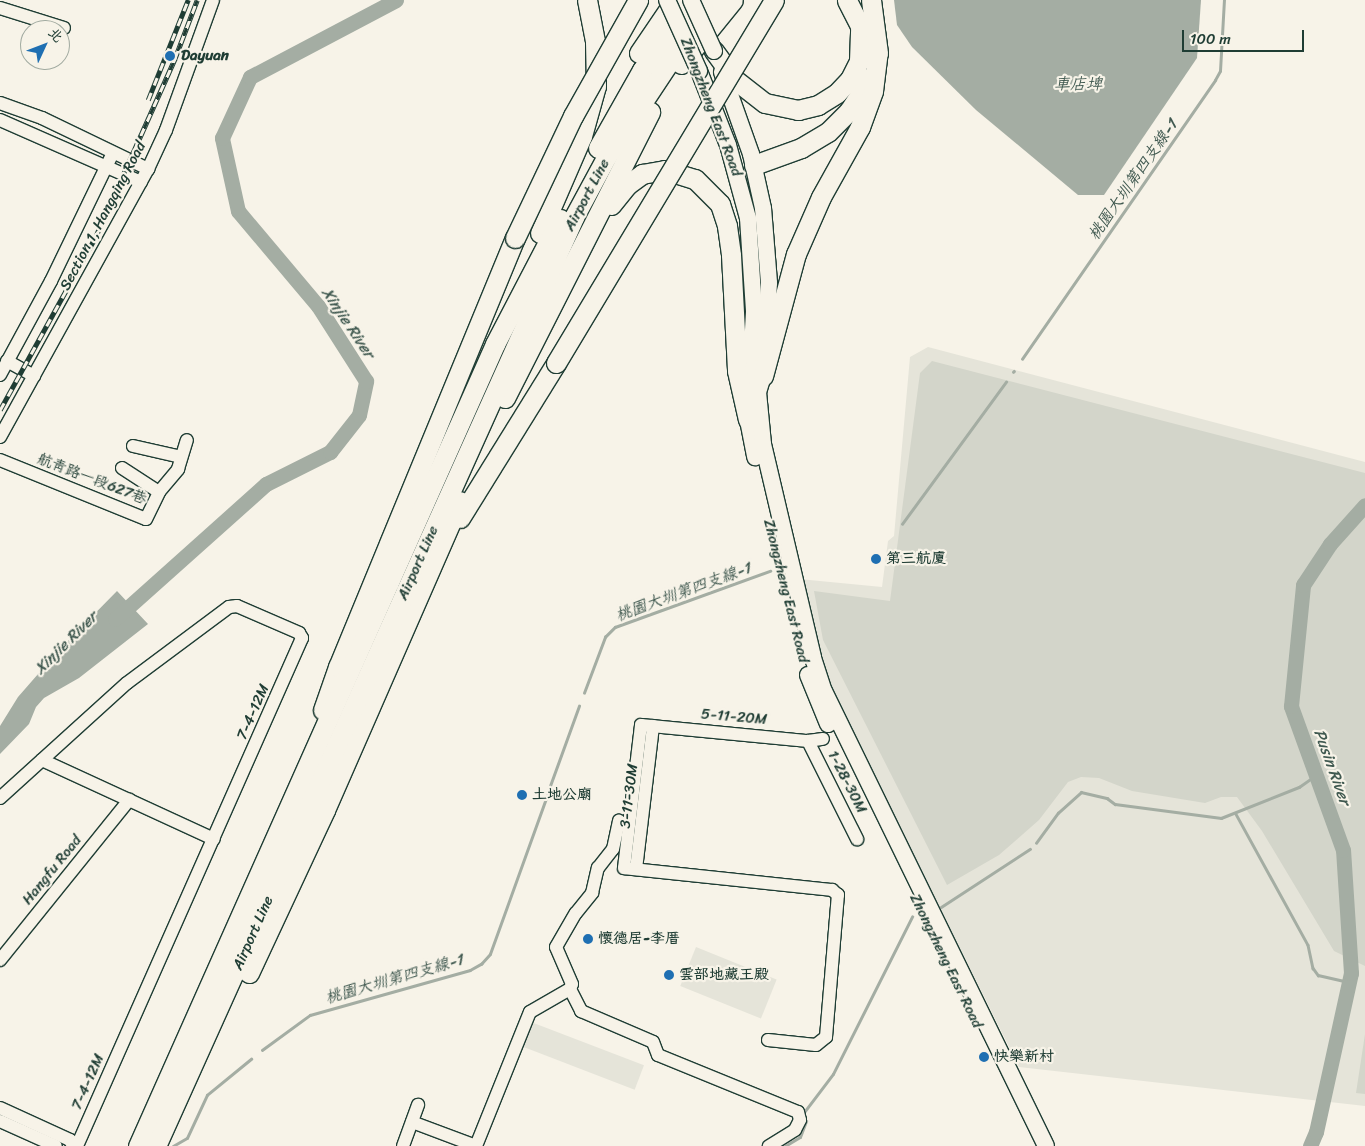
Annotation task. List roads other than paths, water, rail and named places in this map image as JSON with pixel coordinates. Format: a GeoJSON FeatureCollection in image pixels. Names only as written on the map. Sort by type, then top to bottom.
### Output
{"type":"FeatureCollection","features":[{"type":"Feature","properties":{"kind":"highway"},"geometry":{"type":"LineString","coordinates":[[286,818],[297,774],[316,730],[454,413],[556,197],[582,136],[596,86],[595,41],[586,0]]}},
{"type":"Feature","properties":{"kind":"highway"},"geometry":{"type":"LineString","coordinates":[[316,730],[338,666],[515,238],[573,116],[638,0]]}},
{"type":"Feature","properties":{"kind":"highway"},"geometry":{"type":"LineString","coordinates":[[556,197],[660,18],[675,0]]}},
{"type":"Feature","properties":{"kind":"highway","name":"Airport Line"},"geometry":{"type":"LineString","coordinates":[[138,1146],[286,818],[495,344],[585,171],[642,70],[693,0]]}},
{"type":"Feature","properties":{"kind":"highway","name":"Airport Line"},"geometry":{"type":"LineString","coordinates":[[156,1146],[574,217],[607,156],[683,41],[715,0]]}},
{"type":"Feature","properties":{"kind":"highway"},"geometry":{"type":"LineString","coordinates":[[194,1064],[238,997],[325,810],[506,394],[548,314],[641,126],[676,72],[732,0]]}},
{"type":"Feature","properties":{"kind":"highway"},"geometry":{"type":"LineString","coordinates":[[443,542],[556,363],[774,0]]}},
{"type":"Feature","properties":{"kind":"highway"},"geometry":{"type":"LineString","coordinates":[[714,51],[734,79],[765,103],[798,110],[818,105],[846,84],[859,61],[860,26],[847,0]]}},
{"type":"Feature","properties":{"kind":"highway"},"geometry":{"type":"LineString","coordinates":[[763,376],[796,254],[821,197],[860,127],[873,92],[878,53],[871,0]]}},
{"type":"Feature","properties":{"kind":"highway"},"geometry":{"type":"LineString","coordinates":[[745,168],[801,148],[828,132],[849,111],[864,88],[873,22]]}},
{"type":"Feature","properties":{"kind":"highway"},"geometry":{"type":"LineString","coordinates":[[548,314],[568,287],[614,201],[627,185],[642,174],[654,170],[679,172],[695,179],[720,204],[728,226],[737,371],[748,420]]}},
{"type":"Feature","properties":{"kind":"main road","name":"Zhongzheng East Road"},"geometry":{"type":"LineString","coordinates":[[667,0],[745,168],[754,312],[748,420],[784,585],[814,696],[1036,1146]]}},
{"type":"Feature","properties":{"kind":"main road","name":"Zhongzheng East Road"},"geometry":{"type":"LineString","coordinates":[[693,0],[714,51],[745,168],[766,234],[769,283],[763,376],[758,392],[763,444],[790,570],[824,690],[1046,1146]]}},
{"type":"Feature","properties":{"kind":"street","name":"Section 1, Hangqing Road"},"geometry":{"type":"LineString","coordinates":[[0,437],[148,169],[169,121],[213,0]]}},
{"type":"Feature","properties":{"kind":"street"},"geometry":{"type":"LineString","coordinates":[[0,8],[38,20]]}},
{"type":"Feature","properties":{"kind":"street"},"geometry":{"type":"LineString","coordinates":[[0,104],[42,118],[148,169]]}},
{"type":"Feature","properties":{"kind":"street"},"geometry":{"type":"LineString","coordinates":[[0,120],[141,182]]}},
{"type":"Feature","properties":{"kind":"street","name":"Section 1, Hangqing Road"},"geometry":{"type":"LineString","coordinates":[[0,375],[51,281],[113,153]]}},
{"type":"Feature","properties":{"kind":"street"},"geometry":{"type":"LineString","coordinates":[[7,361],[34,376]]}},
{"type":"Feature","properties":{"kind":"street","name":"航青路一段627巷"},"geometry":{"type":"LineString","coordinates":[[0,460],[146,519],[159,492],[178,468],[187,440]]}},
{"type":"Feature","properties":{"kind":"street"},"geometry":{"type":"LineString","coordinates":[[133,446],[181,457]]}},
{"type":"Feature","properties":{"kind":"street"},"geometry":{"type":"LineString","coordinates":[[122,468],[159,492]]}},
{"type":"Feature","properties":{"kind":"street","name":"7-4-12M"},"geometry":{"type":"LineString","coordinates":[[0,798],[127,683],[233,605],[299,633],[301,643],[77,1146]]}},
{"type":"Feature","properties":{"kind":"street","name":"5-11-20M"},"geometry":{"type":"LineString","coordinates":[[647,725],[808,741],[823,740]]}},
{"type":"Feature","properties":{"kind":"street","name":"3-11-30M"},"geometry":{"type":"LineString","coordinates":[[647,725],[630,869],[832,890],[838,895],[826,1037],[816,1045],[768,1040]]}},
{"type":"Feature","properties":{"kind":"street","name":"1-28-30M"},"geometry":{"type":"LineString","coordinates":[[808,741],[857,839]]}},
{"type":"Feature","properties":{"kind":"street"},"geometry":{"type":"LineString","coordinates":[[42,760],[214,839]]}},
{"type":"Feature","properties":{"kind":"street","name":"Hangfu Road"},"geometry":{"type":"LineString","coordinates":[[0,960],[128,800]]}},
{"type":"Feature","properties":{"kind":"street"},"geometry":{"type":"LineString","coordinates":[[412,1122],[476,1146],[530,1012],[570,989],[572,984],[556,947],[576,913],[592,894],[598,868],[613,849],[619,821]]}},
{"type":"Feature","properties":{"kind":"street"},"geometry":{"type":"LineString","coordinates":[[570,989],[581,1011],[654,1042],[658,1055],[798,1112],[800,1120],[795,1130],[770,1146]]}},
{"type":"Feature","properties":{"kind":"street"},"geometry":{"type":"LineString","coordinates":[[403,1146],[418,1105]]}},
{"type":"Feature","properties":{"kind":"street"},"geometry":{"type":"LineString","coordinates":[[0,1108],[70,1140],[73,1146]]}},
{"type":"Feature","properties":{"kind":"street"},"geometry":{"type":"LineString","coordinates":[[0,1121],[56,1146]]}},
{"type":"Feature","properties":{"kind":"water","name":"車店埤"},"geometry":{"type":"Polygon","coordinates":[[[894,0],[1201,0],[1197,58],[1104,195],[1078,195],[976,110],[912,47],[897,25],[894,0]]]}},
{"type":"Feature","properties":{"kind":"water"},"geometry":{"type":"Polygon","coordinates":[[[117,591],[148,624],[79,678],[44,698],[36,707],[29,724],[0,754],[0,726],[18,697],[59,650],[117,591]]]}},
{"type":"Feature","properties":{"kind":"waterway","name":"Xinjie River"},"geometry":{"type":"LineString","coordinates":[[115,619],[266,484],[330,452],[359,415],[366,381],[318,306],[238,211],[222,138],[250,77],[396,0]]}},
{"type":"Feature","properties":{"kind":"waterway","name":"桃園大圳第四支線-1"},"geometry":{"type":"LineString","coordinates":[[1022,359],[1215,80],[1220,71],[1224,0]]}},
{"type":"Feature","properties":{"kind":"waterway","name":"桃園大圳第四支線-1"},"geometry":{"type":"LineString","coordinates":[[902,524],[1006,382]]}},
{"type":"Feature","properties":{"kind":"waterway","name":"Pusin River"},"geometry":{"type":"LineString","coordinates":[[1310,1146],[1316,1132],[1351,973],[1343,850],[1291,706],[1303,585],[1330,544],[1365,505]]}},
{"type":"Feature","properties":{"kind":"waterway","name":"桃園大圳第四支線-1"},"geometry":{"type":"LineString","coordinates":[[584,693],[605,637],[615,627],[770,571]]}},
{"type":"Feature","properties":{"kind":"waterway","name":"桃園大圳第四支線-1"},"geometry":{"type":"LineString","coordinates":[[550,786],[579,706]]}},
{"type":"Feature","properties":{"kind":"waterway"},"geometry":{"type":"LineString","coordinates":[[1036,843],[1058,813],[1081,792],[1107,798],[1115,804],[1221,818],[1299,787],[1316,775]]}},
{"type":"Feature","properties":{"kind":"waterway","name":"桃園大圳第四支線-1"},"geometry":{"type":"LineString","coordinates":[[262,1050],[310,1015],[470,970],[481,964],[490,954],[547,796]]}},
{"type":"Feature","properties":{"kind":"waterway"},"geometry":{"type":"LineString","coordinates":[[1236,814],[1308,945],[1313,968],[1318,975],[1349,982]]}},
{"type":"Feature","properties":{"kind":"waterway"},"geometry":{"type":"LineString","coordinates":[[941,907],[1030,849]]}},
{"type":"Feature","properties":{"kind":"waterway"},"geometry":{"type":"LineString","coordinates":[[805,1111],[833,1074],[912,917]]}},
{"type":"Feature","properties":{"kind":"waterway","name":"桃園大圳第四支線-1"},"geometry":{"type":"LineString","coordinates":[[173,1146],[187,1138],[207,1095],[251,1059]]}},
{"type":"Feature","properties":{"kind":"waterway"},"geometry":{"type":"LineString","coordinates":[[785,1146],[800,1137],[806,1121]]}},
{"type":"Feature","properties":{"kind":"railway"},"geometry":{"type":"LineString","coordinates":[[148,100],[188,0]]}},
{"type":"Feature","properties":{"kind":"railway"},"geometry":{"type":"LineString","coordinates":[[0,410],[95,238],[175,58],[197,0]]}},
{"type":"Feature","properties":{"kind":"place","name":"Dayuan"},"geometry":{"type":"Point","coordinates":[170,56]}},
{"type":"Feature","properties":{"kind":"place","name":"第三航廈"},"geometry":{"type":"Point","coordinates":[876,559]}},
{"type":"Feature","properties":{"kind":"place","name":"土地公廟"},"geometry":{"type":"Point","coordinates":[522,795]}},
{"type":"Feature","properties":{"kind":"place","name":"懷德居-李厝"},"geometry":{"type":"Point","coordinates":[588,939]}},
{"type":"Feature","properties":{"kind":"place","name":"雲部地藏王殿"},"geometry":{"type":"Point","coordinates":[669,975]}},
{"type":"Feature","properties":{"kind":"place","name":"快樂新村"},"geometry":{"type":"Point","coordinates":[984,1057]}}]}
